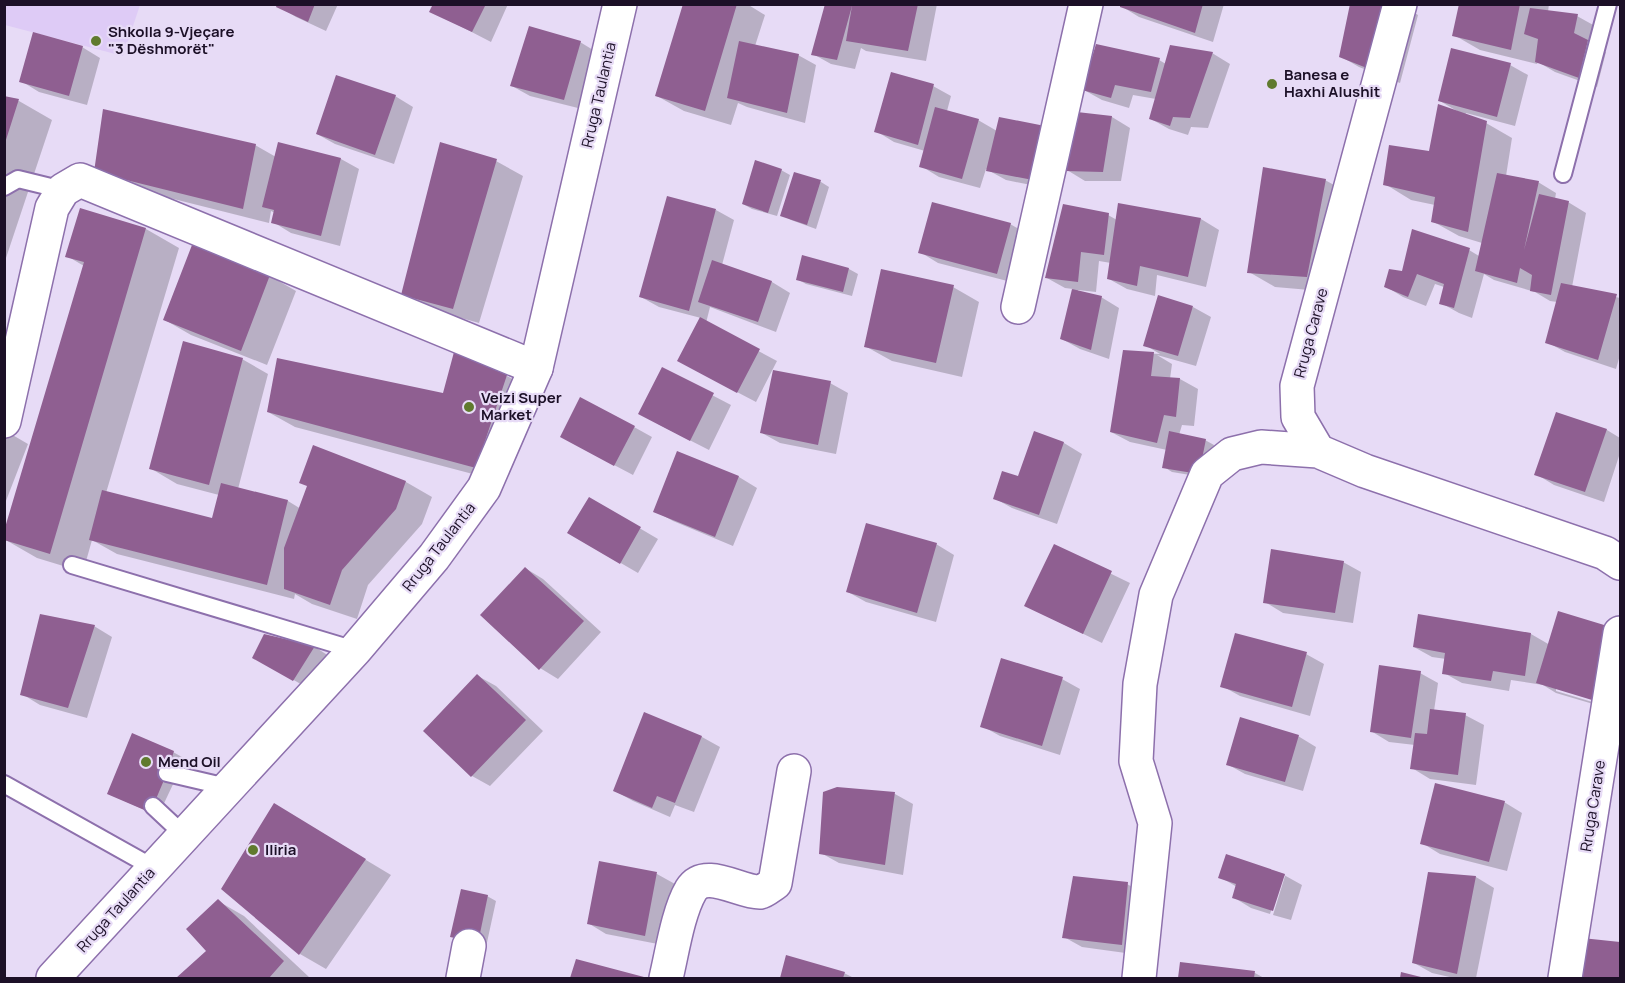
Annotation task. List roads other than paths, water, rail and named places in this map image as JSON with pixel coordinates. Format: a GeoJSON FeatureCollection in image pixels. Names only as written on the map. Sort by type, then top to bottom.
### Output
{"type":"FeatureCollection","features":[{"type":"Feature","properties":{"kind":"street","name":"Rruga Taulantia"},"geometry":{"type":"LineString","coordinates":[[53,978],[355,650],[434,557],[484,488],[536,368],[620,4]]}},
{"type":"Feature","properties":{"kind":"street"},"geometry":{"type":"LineString","coordinates":[[1018,307],[1086,4]]}},
{"type":"Feature","properties":{"kind":"street","name":"Rruga Carave"},"geometry":{"type":"LineString","coordinates":[[1318,451],[1298,417],[1297,386],[1400,4]]}},
{"type":"Feature","properties":{"kind":"street"},"geometry":{"type":"LineString","coordinates":[[4,421],[52,208],[63,190],[80,180],[536,368]]}},
{"type":"Feature","properties":{"kind":"street"},"geometry":{"type":"LineString","coordinates":[[1139,978],[1155,823],[1136,761],[1140,684],[1156,595],[1207,474],[1232,454],[1261,447],[1318,451],[1365,471],[1605,553],[1620,564]]}},
{"type":"Feature","properties":{"kind":"street","name":"Rruga Carave"},"geometry":{"type":"LineString","coordinates":[[1565,978],[1620,633]]}},
{"type":"Feature","properties":{"kind":"street"},"geometry":{"type":"LineString","coordinates":[[666,978],[685,903],[692,887],[703,881],[718,880],[749,891],[762,892],[775,883],[794,771]]}},
{"type":"Feature","properties":{"kind":"street"},"geometry":{"type":"LineString","coordinates":[[463,978],[469,946]]}},
{"type":"Feature","properties":{"kind":"lane"},"geometry":{"type":"LineString","coordinates":[[1563,174],[1608,4]]}},
{"type":"Feature","properties":{"kind":"lane"},"geometry":{"type":"LineString","coordinates":[[4,187],[18,179],[63,190]]}},
{"type":"Feature","properties":{"kind":"lane"},"geometry":{"type":"LineString","coordinates":[[72,565],[355,650]]}},
{"type":"Feature","properties":{"kind":"lane"},"geometry":{"type":"LineString","coordinates":[[167,773],[227,787]]}},
{"type":"Feature","properties":{"kind":"lane"},"geometry":{"type":"LineString","coordinates":[[4,784],[154,868]]}},
{"type":"Feature","properties":{"kind":"lane"},"geometry":{"type":"LineString","coordinates":[[153,806],[184,835]]}},
{"type":"Feature","properties":{"kind":"place","name":"Shkolla 9-Vjeçare \"3 Dëshmorët\""},"geometry":{"type":"Point","coordinates":[96,41]}},
{"type":"Feature","properties":{"kind":"place","name":"Banesa e Haxhi Alushit"},"geometry":{"type":"Point","coordinates":[1272,84]}},
{"type":"Feature","properties":{"kind":"place","name":"Veizi Super Market"},"geometry":{"type":"Point","coordinates":[469,407]}},
{"type":"Feature","properties":{"kind":"place","name":"Mend Oil"},"geometry":{"type":"Point","coordinates":[146,762]}},
{"type":"Feature","properties":{"kind":"place","name":"Iliria"},"geometry":{"type":"Point","coordinates":[253,850]}}]}
